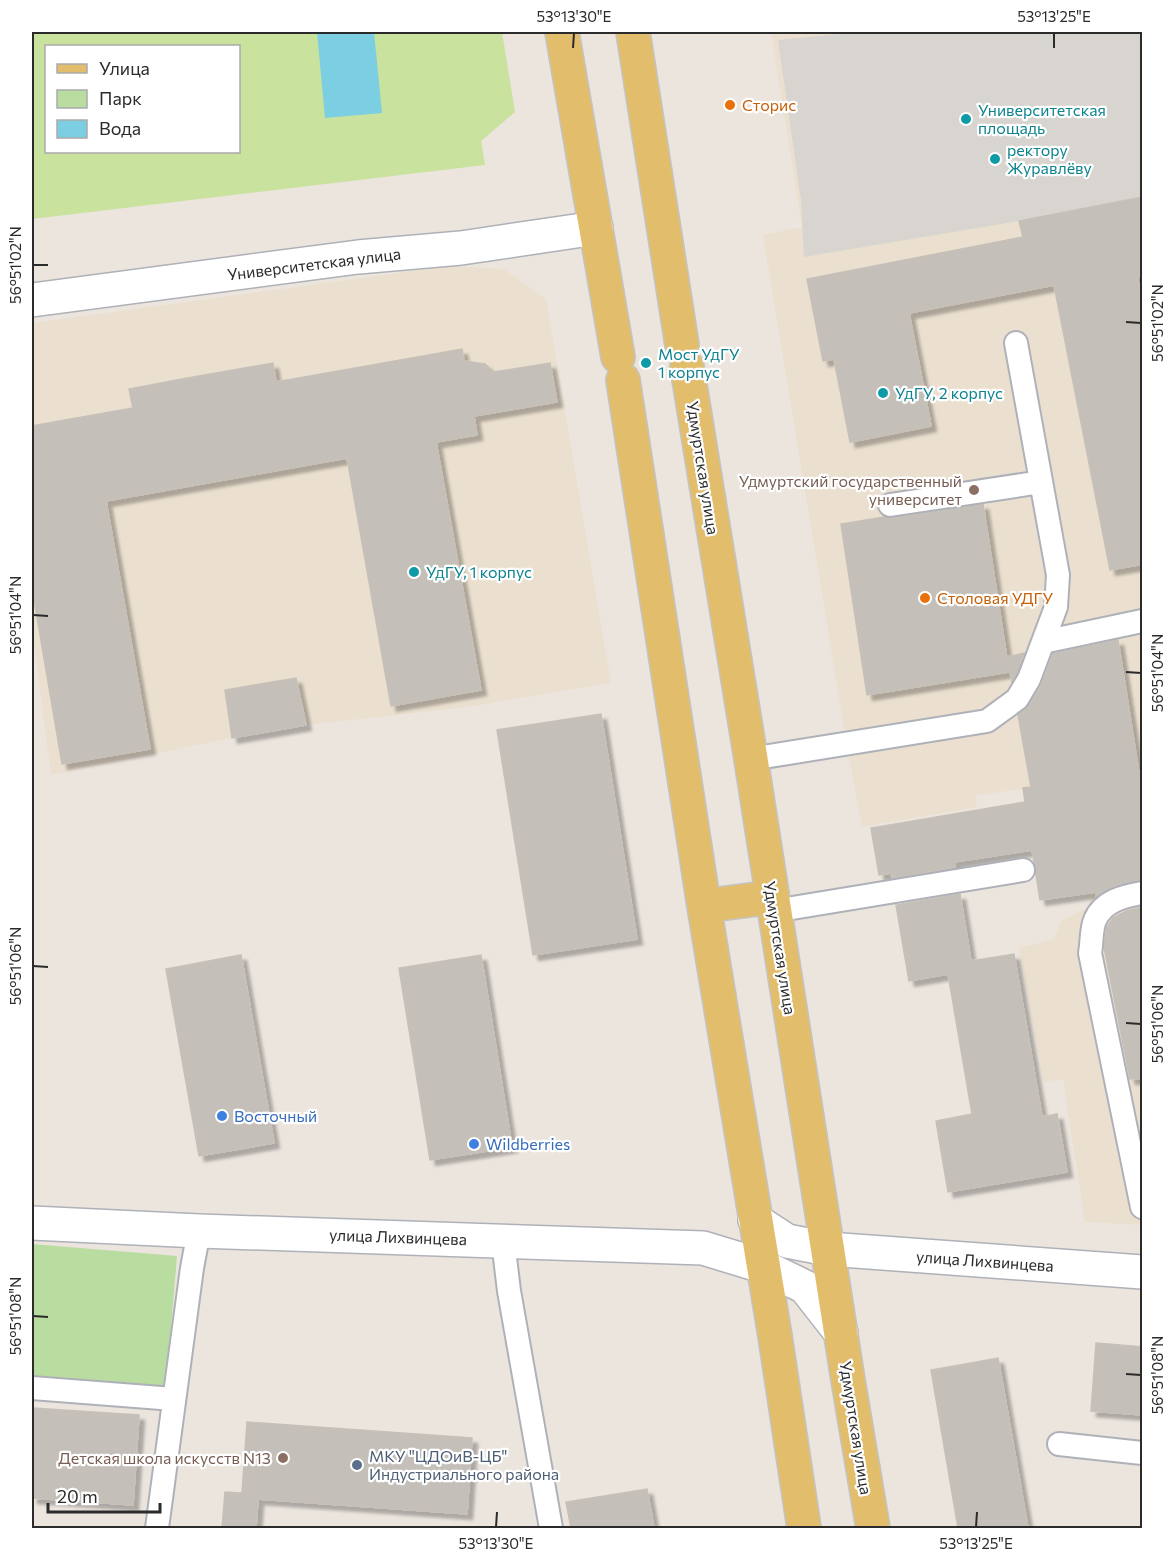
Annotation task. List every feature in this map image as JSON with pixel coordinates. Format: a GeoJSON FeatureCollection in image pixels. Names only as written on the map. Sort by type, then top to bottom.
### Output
{"type":"FeatureCollection","features":[{"type":"Feature","properties":{"kind":"main road"},"geometry":{"type":"LineString","coordinates":[[561,32],[620,368],[804,1528]]}},
{"type":"Feature","properties":{"kind":"main road","name":"Удмуртская улица"},"geometry":{"type":"LineString","coordinates":[[633,32],[873,1528]]}},
{"type":"Feature","properties":{"kind":"main road"},"geometry":{"type":"LineString","coordinates":[[704,906],[773,904]]}},
{"type":"Feature","properties":{"kind":"street","name":"Университетская улица"},"geometry":{"type":"LineString","coordinates":[[32,300],[358,257],[461,248],[596,228]]}},
{"type":"Feature","properties":{"kind":"street","name":"улица Лихвинцева"},"geometry":{"type":"LineString","coordinates":[[755,1220],[788,1241],[828,1249],[1143,1272]]}},
{"type":"Feature","properties":{"kind":"street","name":"улица Лихвинцева"},"geometry":{"type":"LineString","coordinates":[[32,1223],[703,1248],[762,1266],[805,1287],[841,1333]]}},
{"type":"Feature","properties":{"kind":"lane"},"geometry":{"type":"LineString","coordinates":[[751,759],[987,721],[1017,699],[1029,679],[1056,607],[1058,575],[1016,344]]}},
{"type":"Feature","properties":{"kind":"lane"},"geometry":{"type":"LineString","coordinates":[[890,505],[1041,482]]}},
{"type":"Feature","properties":{"kind":"lane"},"geometry":{"type":"LineString","coordinates":[[1043,642],[1143,621]]}},
{"type":"Feature","properties":{"kind":"lane"},"geometry":{"type":"LineString","coordinates":[[773,904],[1023,870]]}},
{"type":"Feature","properties":{"kind":"lane"},"geometry":{"type":"LineString","coordinates":[[1143,893],[1127,895],[1109,903],[1095,920],[1090,953],[1143,1207]]}},
{"type":"Feature","properties":{"kind":"lane"},"geometry":{"type":"LineString","coordinates":[[157,1528],[199,1231]]}},
{"type":"Feature","properties":{"kind":"lane"},"geometry":{"type":"LineString","coordinates":[[503,1241],[509,1291],[551,1528]]}},
{"type":"Feature","properties":{"kind":"lane"},"geometry":{"type":"LineString","coordinates":[[32,1388],[174,1399]]}},
{"type":"Feature","properties":{"kind":"lane"},"geometry":{"type":"LineString","coordinates":[[1059,1444],[1143,1453]]}},
{"type":"Feature","properties":{"kind":"shaded area","name":"Удмуртский государственный университет"},"geometry":{"type":"Polygon","coordinates":[[[771,32],[1142,32],[1142,819],[1104,776],[975,796],[977,807],[862,827],[763,235],[802,227],[771,32]]]}},
{"type":"Feature","properties":{"kind":"shaded area","name":"Университетская площадь"},"geometry":{"type":"Polygon","coordinates":[[[860,32],[1142,32],[1142,197],[1019,221],[804,257],[801,200],[778,40],[860,32]]]}},
{"type":"Feature","properties":{"kind":"shaded area"},"geometry":{"type":"Polygon","coordinates":[[[449,266],[504,269],[546,299],[611,683],[468,707],[306,725],[295,678],[225,689],[232,738],[51,775],[32,627],[32,323],[449,266]]]}},
{"type":"Feature","properties":{"kind":"shaded area"},"geometry":{"type":"Polygon","coordinates":[[[1142,885],[1142,1225],[1085,1222],[1063,1079],[1044,1082],[1019,948],[1054,939],[1061,921],[1087,908],[1093,892],[1142,885]]]}},
{"type":"Feature","properties":{"kind":"green space"},"geometry":{"type":"Polygon","coordinates":[[[32,32],[502,32],[515,112],[481,141],[485,165],[32,219],[32,32]]]}},
{"type":"Feature","properties":{"kind":"green space"},"geometry":{"type":"Polygon","coordinates":[[[32,1244],[177,1256],[166,1389],[32,1378],[32,1244]]]}},
{"type":"Feature","properties":{"kind":"water"},"geometry":{"type":"Polygon","coordinates":[[[317,32],[374,32],[382,113],[325,118],[317,32]]]}},
{"type":"Feature","properties":{"kind":"building","name":"УдГУ, 2 корпус"},"geometry":{"type":"Polygon","coordinates":[[[1143,197],[1143,276],[1137,277],[1143,304],[1143,564],[1110,570],[1054,285],[909,313],[931,426],[850,442],[834,359],[823,361],[807,279],[1023,237],[1019,221],[1143,197]]]}},
{"type":"Feature","properties":{"kind":"building","name":"УдГУ, 1 корпус"},"geometry":{"type":"Polygon","coordinates":[[[462,349],[464,361],[485,364],[494,372],[550,363],[557,402],[474,416],[477,435],[436,442],[481,690],[391,706],[347,458],[106,501],[150,749],[62,764],[32,588],[32,426],[133,408],[129,389],[182,379],[273,363],[276,382],[462,349]]]}},
{"type":"Feature","properties":{"kind":"building","name":"Столовая УДГУ"},"geometry":{"type":"Polygon","coordinates":[[[983,504],[1009,672],[867,695],[841,524],[983,504]]]}},
{"type":"Feature","properties":{"kind":"building"},"geometry":{"type":"Polygon","coordinates":[[[1118,640],[1143,799],[1143,880],[1116,885],[1096,896],[1096,892],[1040,900],[1032,850],[954,862],[955,867],[892,878],[891,873],[879,875],[871,828],[1025,802],[1023,788],[1031,787],[1018,715],[1028,706],[1041,686],[1053,654],[1118,640]]]}},
{"type":"Feature","properties":{"kind":"building"},"geometry":{"type":"Polygon","coordinates":[[[1024,653],[1017,673],[1012,682],[1007,657],[1024,653]]]}},
{"type":"Feature","properties":{"kind":"building"},"geometry":{"type":"Polygon","coordinates":[[[296,678],[306,725],[232,738],[225,690],[296,678]]]}},
{"type":"Feature","properties":{"kind":"building"},"geometry":{"type":"Polygon","coordinates":[[[601,714],[637,939],[533,955],[497,730],[601,714]]]}},
{"type":"Feature","properties":{"kind":"building"},"geometry":{"type":"Polygon","coordinates":[[[960,894],[971,961],[1014,954],[1042,1117],[1057,1114],[1067,1172],[948,1192],[936,1121],[972,1114],[948,974],[909,981],[896,905],[960,894]]]}},
{"type":"Feature","properties":{"kind":"building"},"geometry":{"type":"Polygon","coordinates":[[[1143,907],[1143,1078],[1130,1079],[1104,947],[1107,927],[1113,918],[1126,911],[1143,907]]]}},
{"type":"Feature","properties":{"kind":"building"},"geometry":{"type":"Polygon","coordinates":[[[241,955],[274,1143],[199,1156],[166,969],[241,955]]]}},
{"type":"Feature","properties":{"kind":"building"},"geometry":{"type":"Polygon","coordinates":[[[481,955],[512,1147],[430,1160],[399,968],[481,955]]]}},
{"type":"Feature","properties":{"kind":"building"},"geometry":{"type":"Polygon","coordinates":[[[1096,1343],[1143,1347],[1143,1415],[1091,1411],[1096,1343]]]}},
{"type":"Feature","properties":{"kind":"building"},"geometry":{"type":"Polygon","coordinates":[[[998,1358],[1028,1528],[958,1528],[931,1370],[998,1358]]]}},
{"type":"Feature","properties":{"kind":"building"},"geometry":{"type":"Polygon","coordinates":[[[32,1408],[139,1415],[133,1505],[32,1498],[32,1408]]]}},
{"type":"Feature","properties":{"kind":"building","name":"МКУ \"ЦДОиВ-ЦБ\" Индустриального района"},"geometry":{"type":"Polygon","coordinates":[[[247,1422],[472,1438],[467,1514],[258,1499],[256,1528],[222,1528],[225,1492],[242,1493],[247,1422]]]}},
{"type":"Feature","properties":{"kind":"building"},"geometry":{"type":"Polygon","coordinates":[[[647,1489],[654,1528],[571,1528],[566,1502],[647,1489]]]}},
{"type":"Feature","properties":{"kind":"place","name":"Сторис"},"geometry":{"type":"Point","coordinates":[730,105]}},
{"type":"Feature","properties":{"kind":"place","name":"Университетская площадь"},"geometry":{"type":"Point","coordinates":[966,119]}},
{"type":"Feature","properties":{"kind":"place","name":"ректору Журавлёву"},"geometry":{"type":"Point","coordinates":[995,159]}},
{"type":"Feature","properties":{"kind":"place","name":"Мост УдГУ 1 корпус"},"geometry":{"type":"Point","coordinates":[646,363]}},
{"type":"Feature","properties":{"kind":"place","name":"УдГУ, 2 корпус"},"geometry":{"type":"Point","coordinates":[883,393]}},
{"type":"Feature","properties":{"kind":"place","name":"Удмуртский государственный университет"},"geometry":{"type":"Point","coordinates":[974,490]}},
{"type":"Feature","properties":{"kind":"place","name":"УдГУ, 1 корпус"},"geometry":{"type":"Point","coordinates":[414,572]}},
{"type":"Feature","properties":{"kind":"place","name":"Столовая УДГУ"},"geometry":{"type":"Point","coordinates":[925,598]}},
{"type":"Feature","properties":{"kind":"place","name":"Восточный"},"geometry":{"type":"Point","coordinates":[222,1116]}},
{"type":"Feature","properties":{"kind":"place","name":"Wildberries"},"geometry":{"type":"Point","coordinates":[474,1144]}},
{"type":"Feature","properties":{"kind":"place","name":"Детская школа искусств N13"},"geometry":{"type":"Point","coordinates":[283,1458]}},
{"type":"Feature","properties":{"kind":"place","name":"МКУ \"ЦДОиВ-ЦБ\" Индустриального района"},"geometry":{"type":"Point","coordinates":[357,1465]}}]}
